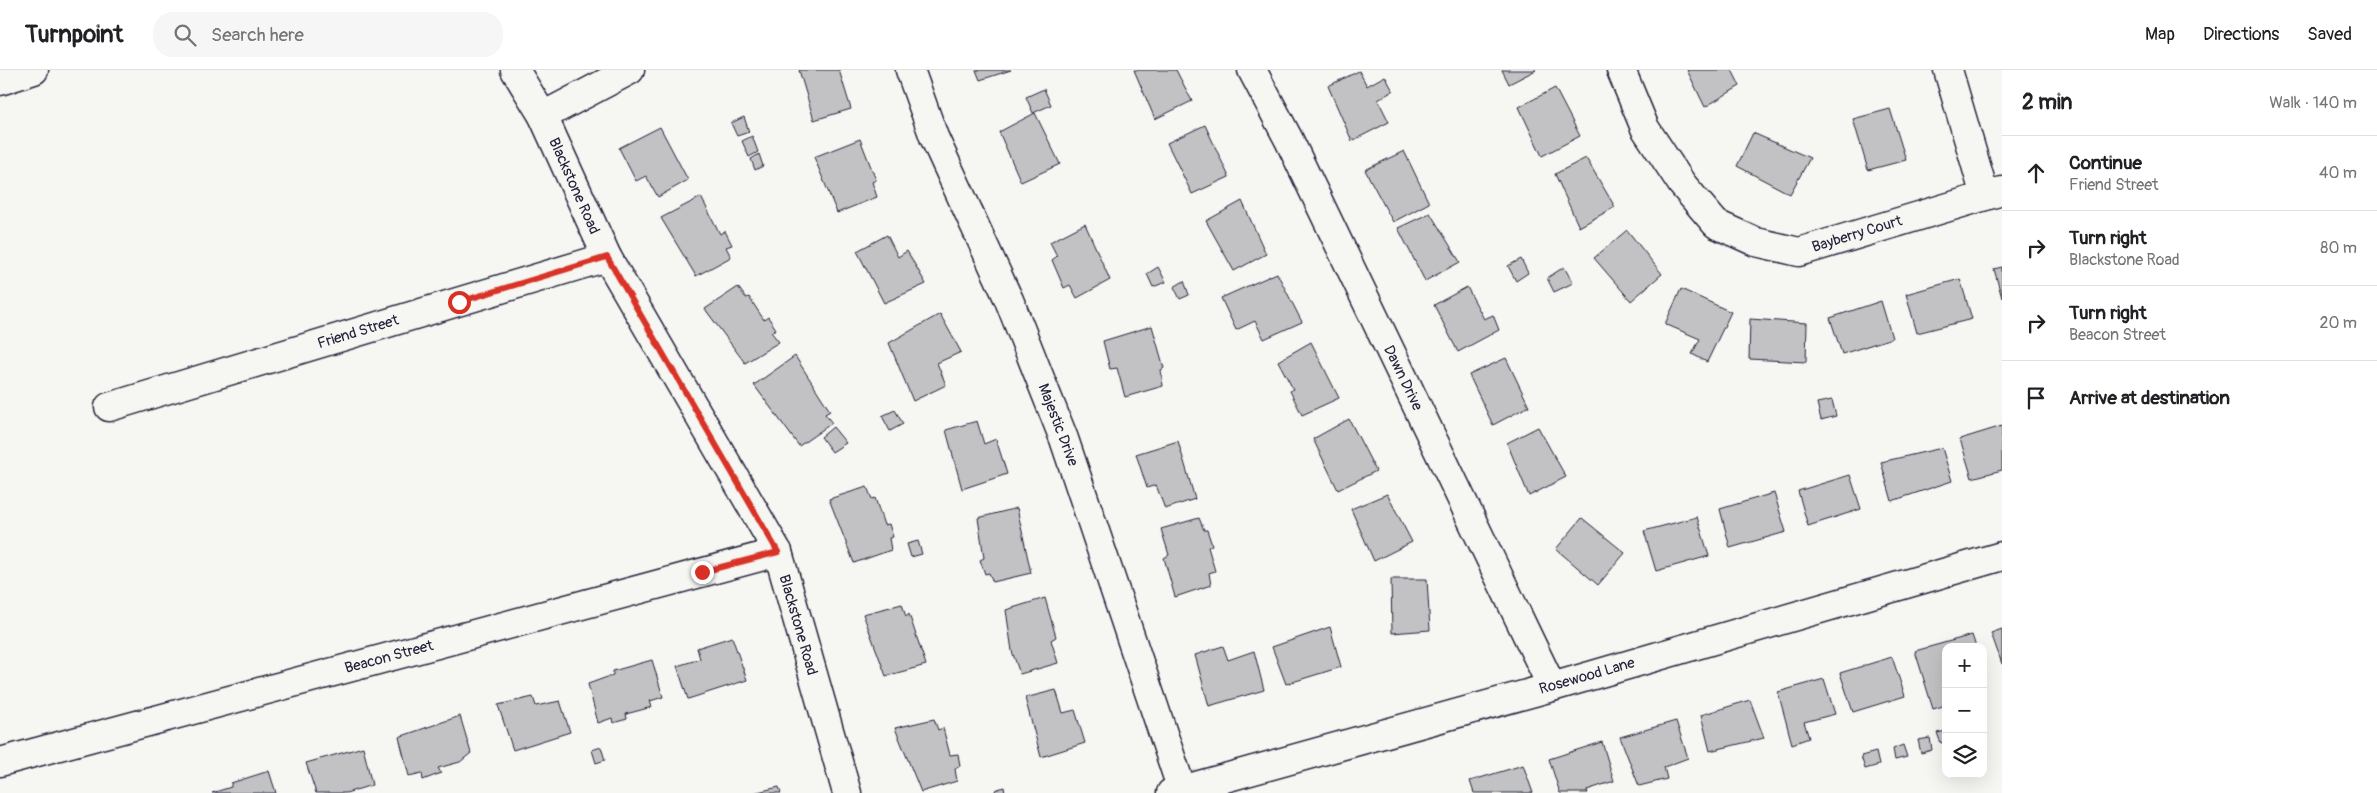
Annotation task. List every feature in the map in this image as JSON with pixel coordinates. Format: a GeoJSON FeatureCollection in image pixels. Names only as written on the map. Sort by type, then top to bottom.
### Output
{"type":"FeatureCollection","features":[{"type":"Feature","properties":{"kind":"street"},"geometry":{"type":"LineString","coordinates":[[0,81],[34,70]]}},
{"type":"Feature","properties":{"kind":"street","name":"Blackstone Road"},"geometry":{"type":"LineString","coordinates":[[515,70],[543,116],[607,257],[778,552],[846,793]]}},
{"type":"Feature","properties":{"kind":"street"},"geometry":{"type":"LineString","coordinates":[[543,116],[630,70]]}},
{"type":"Feature","properties":{"kind":"street","name":"Majestic Drive"},"geometry":{"type":"LineString","coordinates":[[910,70],[934,137],[1009,300],[1064,439],[1176,791]]}},
{"type":"Feature","properties":{"kind":"street","name":"Dawn Drive"},"geometry":{"type":"LineString","coordinates":[[1252,70],[1289,140],[1552,686]]}},
{"type":"Feature","properties":{"kind":"street","name":"Bayberry Court"},"geometry":{"type":"LineString","coordinates":[[1621,70],[1646,128],[1682,184],[1716,224],[1756,242],[1799,252],[1994,194]]}},
{"type":"Feature","properties":{"kind":"street"},"geometry":{"type":"LineString","coordinates":[[1948,70],[1994,194]]}},
{"type":"Feature","properties":{"kind":"street","name":"Friend Street"},"geometry":{"type":"LineString","coordinates":[[108,407],[607,257]]}},
{"type":"Feature","properties":{"kind":"street","name":"Beacon Street"},"geometry":{"type":"LineString","coordinates":[[0,762],[778,552]]}},
{"type":"Feature","properties":{"kind":"street","name":"Rosewood Lane"},"geometry":{"type":"LineString","coordinates":[[1176,791],[1552,686],[2002,556]]}},
{"type":"Feature","properties":{"kind":"building"},"geometry":{"type":"Polygon","coordinates":[[[799,70],[839,70],[851,109],[814,120],[799,70]]]}},
{"type":"Feature","properties":{"kind":"building"},"geometry":{"type":"Polygon","coordinates":[[[976,70],[1011,70],[980,80],[976,70]]]}},
{"type":"Feature","properties":{"kind":"building"},"geometry":{"type":"Polygon","coordinates":[[[1134,70],[1176,70],[1192,101],[1155,119],[1134,70]]]}},
{"type":"Feature","properties":{"kind":"building"},"geometry":{"type":"Polygon","coordinates":[[[1502,70],[1536,70],[1509,84],[1502,70]]]}},
{"type":"Feature","properties":{"kind":"building"},"geometry":{"type":"Polygon","coordinates":[[[1687,70],[1732,70],[1740,86],[1705,107],[1687,70]]]}},
{"type":"Feature","properties":{"kind":"building"},"geometry":{"type":"Polygon","coordinates":[[[1359,71],[1367,86],[1385,76],[1393,91],[1378,100],[1389,122],[1352,141],[1328,86],[1359,71]]]}},
{"type":"Feature","properties":{"kind":"building"},"geometry":{"type":"Polygon","coordinates":[[[1555,88],[1580,136],[1542,156],[1519,107],[1555,88]]]}},
{"type":"Feature","properties":{"kind":"building"},"geometry":{"type":"Polygon","coordinates":[[[1044,89],[1051,105],[1033,113],[1026,97],[1044,89]]]}},
{"type":"Feature","properties":{"kind":"building"},"geometry":{"type":"Polygon","coordinates":[[[1890,109],[1906,160],[1868,170],[1853,119],[1890,109]]]}},
{"type":"Feature","properties":{"kind":"building"},"geometry":{"type":"Polygon","coordinates":[[[1035,113],[1060,164],[1021,182],[999,132],[1035,113]]]}},
{"type":"Feature","properties":{"kind":"building"},"geometry":{"type":"Polygon","coordinates":[[[744,117],[749,132],[737,136],[731,123],[744,117]]]}},
{"type":"Feature","properties":{"kind":"building"},"geometry":{"type":"Polygon","coordinates":[[[1205,125],[1229,177],[1192,194],[1167,143],[1205,125]]]}},
{"type":"Feature","properties":{"kind":"building"},"geometry":{"type":"Polygon","coordinates":[[[660,127],[688,180],[658,197],[646,176],[636,181],[619,148],[660,127]]]}},
{"type":"Feature","properties":{"kind":"building"},"geometry":{"type":"Polygon","coordinates":[[[1753,133],[1810,158],[1790,194],[1737,166],[1753,133]]]}},
{"type":"Feature","properties":{"kind":"building"},"geometry":{"type":"Polygon","coordinates":[[[752,136],[758,152],[749,157],[742,141],[752,136]]]}},
{"type":"Feature","properties":{"kind":"building"},"geometry":{"type":"Polygon","coordinates":[[[860,139],[876,180],[872,182],[877,197],[837,213],[814,157],[860,139]]]}},
{"type":"Feature","properties":{"kind":"building"},"geometry":{"type":"Polygon","coordinates":[[[1404,151],[1429,203],[1393,222],[1365,170],[1404,151]]]}},
{"type":"Feature","properties":{"kind":"building"},"geometry":{"type":"Polygon","coordinates":[[[759,154],[763,166],[755,170],[751,159],[759,154]]]}},
{"type":"Feature","properties":{"kind":"building"},"geometry":{"type":"Polygon","coordinates":[[[1586,158],[1615,207],[1579,227],[1555,174],[1586,158]]]}},
{"type":"Feature","properties":{"kind":"building"},"geometry":{"type":"Polygon","coordinates":[[[701,197],[720,234],[725,231],[732,245],[726,247],[731,257],[696,276],[661,218],[701,197]]]}},
{"type":"Feature","properties":{"kind":"building"},"geometry":{"type":"Polygon","coordinates":[[[1242,201],[1266,254],[1234,271],[1206,221],[1242,201]]]}},
{"type":"Feature","properties":{"kind":"building"},"geometry":{"type":"Polygon","coordinates":[[[1430,213],[1460,262],[1425,281],[1398,228],[1430,213]]]}},
{"type":"Feature","properties":{"kind":"building"},"geometry":{"type":"Polygon","coordinates":[[[1085,224],[1110,280],[1077,298],[1070,285],[1064,288],[1052,260],[1057,256],[1050,242],[1085,224]]]}},
{"type":"Feature","properties":{"kind":"building"},"geometry":{"type":"Polygon","coordinates":[[[1627,230],[1662,274],[1631,301],[1594,258],[1627,230]]]}},
{"type":"Feature","properties":{"kind":"building"},"geometry":{"type":"Polygon","coordinates":[[[887,235],[898,257],[907,251],[926,284],[884,303],[857,251],[887,235]]]}},
{"type":"Feature","properties":{"kind":"building"},"geometry":{"type":"Polygon","coordinates":[[[1521,259],[1528,273],[1516,281],[1508,266],[1521,259]]]}},
{"type":"Feature","properties":{"kind":"building"},"geometry":{"type":"Polygon","coordinates":[[[1158,267],[1166,282],[1153,287],[1147,274],[1158,267]]]}},
{"type":"Feature","properties":{"kind":"building"},"geometry":{"type":"Polygon","coordinates":[[[1564,267],[1573,283],[1554,292],[1547,278],[1564,267]]]}},
{"type":"Feature","properties":{"kind":"building"},"geometry":{"type":"Polygon","coordinates":[[[2002,267],[2002,298],[1994,269],[2002,267]]]}},
{"type":"Feature","properties":{"kind":"building"},"geometry":{"type":"Polygon","coordinates":[[[1277,273],[1302,322],[1264,339],[1255,321],[1236,330],[1221,298],[1277,273]]]}},
{"type":"Feature","properties":{"kind":"building"},"geometry":{"type":"Polygon","coordinates":[[[1960,279],[1972,319],[1917,333],[1906,294],[1960,279]]]}},
{"type":"Feature","properties":{"kind":"building"},"geometry":{"type":"Polygon","coordinates":[[[1184,281],[1189,295],[1180,299],[1174,287],[1184,281]]]}},
{"type":"Feature","properties":{"kind":"building"},"geometry":{"type":"Polygon","coordinates":[[[738,287],[746,298],[749,297],[764,320],[768,317],[776,329],[771,332],[779,342],[745,363],[705,309],[738,287]]]}},
{"type":"Feature","properties":{"kind":"building"},"geometry":{"type":"Polygon","coordinates":[[[1467,287],[1484,319],[1493,315],[1499,330],[1458,352],[1434,305],[1467,287]]]}},
{"type":"Feature","properties":{"kind":"building"},"geometry":{"type":"Polygon","coordinates":[[[1681,289],[1731,312],[1707,362],[1692,354],[1700,339],[1665,324],[1681,289]]]}},
{"type":"Feature","properties":{"kind":"building"},"geometry":{"type":"Polygon","coordinates":[[[1881,301],[1892,338],[1842,354],[1830,318],[1881,301]]]}},
{"type":"Feature","properties":{"kind":"building"},"geometry":{"type":"Polygon","coordinates":[[[940,314],[961,352],[937,363],[946,385],[913,401],[889,343],[940,314]]]}},
{"type":"Feature","properties":{"kind":"building"},"geometry":{"type":"Polygon","coordinates":[[[1750,319],[1807,323],[1806,362],[1749,359],[1750,319]]]}},
{"type":"Feature","properties":{"kind":"building"},"geometry":{"type":"Polygon","coordinates":[[[1152,326],[1164,368],[1161,370],[1163,386],[1125,397],[1117,368],[1110,369],[1103,341],[1152,326]]]}},
{"type":"Feature","properties":{"kind":"building"},"geometry":{"type":"Polygon","coordinates":[[[1311,342],[1339,398],[1302,415],[1290,391],[1293,389],[1278,361],[1311,342]]]}},
{"type":"Feature","properties":{"kind":"building"},"geometry":{"type":"Polygon","coordinates":[[[795,356],[830,411],[825,414],[832,423],[799,446],[754,385],[795,356]]]}},
{"type":"Feature","properties":{"kind":"building"},"geometry":{"type":"Polygon","coordinates":[[[1506,358],[1529,406],[1493,425],[1469,375],[1506,358]]]}},
{"type":"Feature","properties":{"kind":"building"},"geometry":{"type":"Polygon","coordinates":[[[1832,400],[1836,416],[1821,420],[1817,403],[1832,400]]]}},
{"type":"Feature","properties":{"kind":"building"},"geometry":{"type":"Polygon","coordinates":[[[895,410],[903,424],[890,431],[882,416],[895,410]]]}},
{"type":"Feature","properties":{"kind":"building"},"geometry":{"type":"Polygon","coordinates":[[[1349,419],[1376,471],[1338,490],[1313,439],[1349,419]]]}},
{"type":"Feature","properties":{"kind":"building"},"geometry":{"type":"Polygon","coordinates":[[[977,421],[984,444],[996,439],[1007,474],[962,489],[946,430],[977,421]]]}},
{"type":"Feature","properties":{"kind":"building"},"geometry":{"type":"Polygon","coordinates":[[[2002,426],[2002,470],[1972,478],[1960,439],[2002,426]]]}},
{"type":"Feature","properties":{"kind":"building"},"geometry":{"type":"Polygon","coordinates":[[[833,427],[846,443],[832,452],[821,437],[833,427]]]}},
{"type":"Feature","properties":{"kind":"building"},"geometry":{"type":"Polygon","coordinates":[[[1538,427],[1566,477],[1529,496],[1507,443],[1538,427]]]}},
{"type":"Feature","properties":{"kind":"building"},"geometry":{"type":"Polygon","coordinates":[[[1178,441],[1195,499],[1165,509],[1156,485],[1147,488],[1136,454],[1178,441]]]}},
{"type":"Feature","properties":{"kind":"building"},"geometry":{"type":"Polygon","coordinates":[[[1942,448],[1952,481],[1892,501],[1881,462],[1942,448]]]}},
{"type":"Feature","properties":{"kind":"building"},"geometry":{"type":"Polygon","coordinates":[[[1850,475],[1861,509],[1808,526],[1798,491],[1850,475]]]}},
{"type":"Feature","properties":{"kind":"building"},"geometry":{"type":"Polygon","coordinates":[[[867,487],[872,499],[875,498],[884,525],[889,524],[893,537],[889,538],[891,550],[854,563],[829,499],[867,487]]]}},
{"type":"Feature","properties":{"kind":"building"},"geometry":{"type":"Polygon","coordinates":[[[1774,493],[1786,532],[1730,548],[1720,509],[1774,493]]]}},
{"type":"Feature","properties":{"kind":"building"},"geometry":{"type":"Polygon","coordinates":[[[1387,494],[1412,542],[1374,561],[1351,509],[1387,494]]]}},
{"type":"Feature","properties":{"kind":"building"},"geometry":{"type":"Polygon","coordinates":[[[1017,508],[1031,573],[993,582],[989,573],[985,574],[980,560],[984,558],[978,518],[1017,508]]]}},
{"type":"Feature","properties":{"kind":"building"},"geometry":{"type":"Polygon","coordinates":[[[1697,517],[1709,556],[1656,571],[1644,531],[1697,517]]]}},
{"type":"Feature","properties":{"kind":"building"},"geometry":{"type":"Polygon","coordinates":[[[1199,518],[1204,530],[1207,530],[1212,545],[1208,547],[1215,571],[1209,573],[1211,585],[1175,597],[1164,558],[1169,555],[1161,529],[1199,518]]]}},
{"type":"Feature","properties":{"kind":"building"},"geometry":{"type":"Polygon","coordinates":[[[1582,518],[1625,553],[1598,585],[1556,549],[1582,518]]]}},
{"type":"Feature","properties":{"kind":"building"},"geometry":{"type":"Polygon","coordinates":[[[918,541],[922,554],[911,557],[907,544],[918,541]]]}},
{"type":"Feature","properties":{"kind":"building"},"geometry":{"type":"Polygon","coordinates":[[[1391,579],[1427,579],[1430,630],[1392,633],[1391,579]]]}},
{"type":"Feature","properties":{"kind":"building"},"geometry":{"type":"Polygon","coordinates":[[[1045,598],[1056,637],[1051,640],[1058,663],[1020,674],[1012,651],[1006,610],[1045,598]]]}},
{"type":"Feature","properties":{"kind":"building"},"geometry":{"type":"Polygon","coordinates":[[[902,604],[906,617],[909,614],[926,665],[886,676],[863,614],[902,604]]]}},
{"type":"Feature","properties":{"kind":"building"},"geometry":{"type":"Polygon","coordinates":[[[1330,627],[1341,667],[1286,684],[1272,647],[1330,627]]]}},
{"type":"Feature","properties":{"kind":"building"},"geometry":{"type":"Polygon","coordinates":[[[2002,629],[2002,664],[1991,633],[2002,629]]]}},
{"type":"Feature","properties":{"kind":"building"},"geometry":{"type":"Polygon","coordinates":[[[1972,635],[1975,643],[1944,643],[1972,635]]]}},
{"type":"Feature","properties":{"kind":"building"},"geometry":{"type":"Polygon","coordinates":[[[732,637],[747,680],[688,699],[677,666],[700,659],[697,648],[732,637]]]}},
{"type":"Feature","properties":{"kind":"building"},"geometry":{"type":"Polygon","coordinates":[[[1942,643],[1942,706],[1933,709],[1915,651],[1942,643]]]}},
{"type":"Feature","properties":{"kind":"building"},"geometry":{"type":"Polygon","coordinates":[[[1223,646],[1228,660],[1254,651],[1264,690],[1209,706],[1195,655],[1223,646]]]}},
{"type":"Feature","properties":{"kind":"building"},"geometry":{"type":"Polygon","coordinates":[[[1892,657],[1905,696],[1853,712],[1840,673],[1892,657]]]}},
{"type":"Feature","properties":{"kind":"building"},"geometry":{"type":"Polygon","coordinates":[[[652,660],[663,697],[650,701],[652,707],[626,714],[627,719],[613,723],[612,718],[598,723],[588,684],[613,675],[613,671],[652,660]]]}},
{"type":"Feature","properties":{"kind":"building"},"geometry":{"type":"Polygon","coordinates":[[[1824,679],[1835,714],[1804,722],[1809,738],[1792,744],[1778,692],[1824,679]]]}},
{"type":"Feature","properties":{"kind":"building"},"geometry":{"type":"Polygon","coordinates":[[[1056,690],[1063,713],[1075,710],[1085,743],[1041,757],[1025,698],[1056,690]]]}},
{"type":"Feature","properties":{"kind":"building"},"geometry":{"type":"Polygon","coordinates":[[[533,697],[536,706],[560,701],[570,732],[513,750],[498,705],[533,697]]]}},
{"type":"Feature","properties":{"kind":"building"},"geometry":{"type":"Polygon","coordinates":[[[1750,700],[1764,738],[1710,751],[1701,715],[1750,700]]]}},
{"type":"Feature","properties":{"kind":"building"},"geometry":{"type":"Polygon","coordinates":[[[460,716],[471,753],[460,762],[438,768],[441,773],[423,780],[422,773],[409,776],[399,737],[460,716]]]}},
{"type":"Feature","properties":{"kind":"building"},"geometry":{"type":"Polygon","coordinates":[[[934,719],[938,730],[943,728],[950,755],[958,754],[960,766],[955,769],[957,781],[921,792],[895,728],[934,719]]]}},
{"type":"Feature","properties":{"kind":"building"},"geometry":{"type":"Polygon","coordinates":[[[1676,721],[1688,758],[1664,767],[1667,779],[1639,786],[1620,737],[1676,721]]]}},
{"type":"Feature","properties":{"kind":"building"},"geometry":{"type":"Polygon","coordinates":[[[1942,732],[1942,743],[1941,743],[1937,733],[1942,732]]]}},
{"type":"Feature","properties":{"kind":"building"},"geometry":{"type":"Polygon","coordinates":[[[1930,738],[1932,750],[1921,753],[1918,740],[1930,738]]]}},
{"type":"Feature","properties":{"kind":"building"},"geometry":{"type":"Polygon","coordinates":[[[1602,742],[1614,781],[1587,790],[1588,793],[1560,793],[1549,759],[1602,742]]]}},
{"type":"Feature","properties":{"kind":"building"},"geometry":{"type":"Polygon","coordinates":[[[1903,745],[1907,757],[1895,760],[1893,749],[1903,745]]]}},
{"type":"Feature","properties":{"kind":"building"},"geometry":{"type":"Polygon","coordinates":[[[363,747],[372,785],[346,793],[316,793],[306,763],[363,747]]]}},
{"type":"Feature","properties":{"kind":"building"},"geometry":{"type":"Polygon","coordinates":[[[601,747],[605,760],[596,763],[592,750],[601,747]]]}},
{"type":"Feature","properties":{"kind":"building"},"geometry":{"type":"Polygon","coordinates":[[[1876,752],[1879,765],[1865,769],[1861,756],[1876,752]]]}},
{"type":"Feature","properties":{"kind":"building"},"geometry":{"type":"Polygon","coordinates":[[[1523,765],[1533,793],[1474,793],[1470,781],[1523,765]]]}},
{"type":"Feature","properties":{"kind":"building"},"geometry":{"type":"Polygon","coordinates":[[[269,771],[276,793],[212,793],[231,787],[231,783],[269,771]]]}},
{"type":"Feature","properties":{"kind":"building"},"geometry":{"type":"Polygon","coordinates":[[[779,787],[781,793],[753,793],[779,787]]]}},
{"type":"Feature","properties":{"kind":"building"},"geometry":{"type":"Polygon","coordinates":[[[1004,787],[1005,793],[996,793],[995,790],[1004,787]]]}},
{"type":"Feature","properties":{"kind":"route"},"geometry":{"type":"LineString","coordinates":[[459,302],[607,257],[778,552],[702,572]]}}]}
